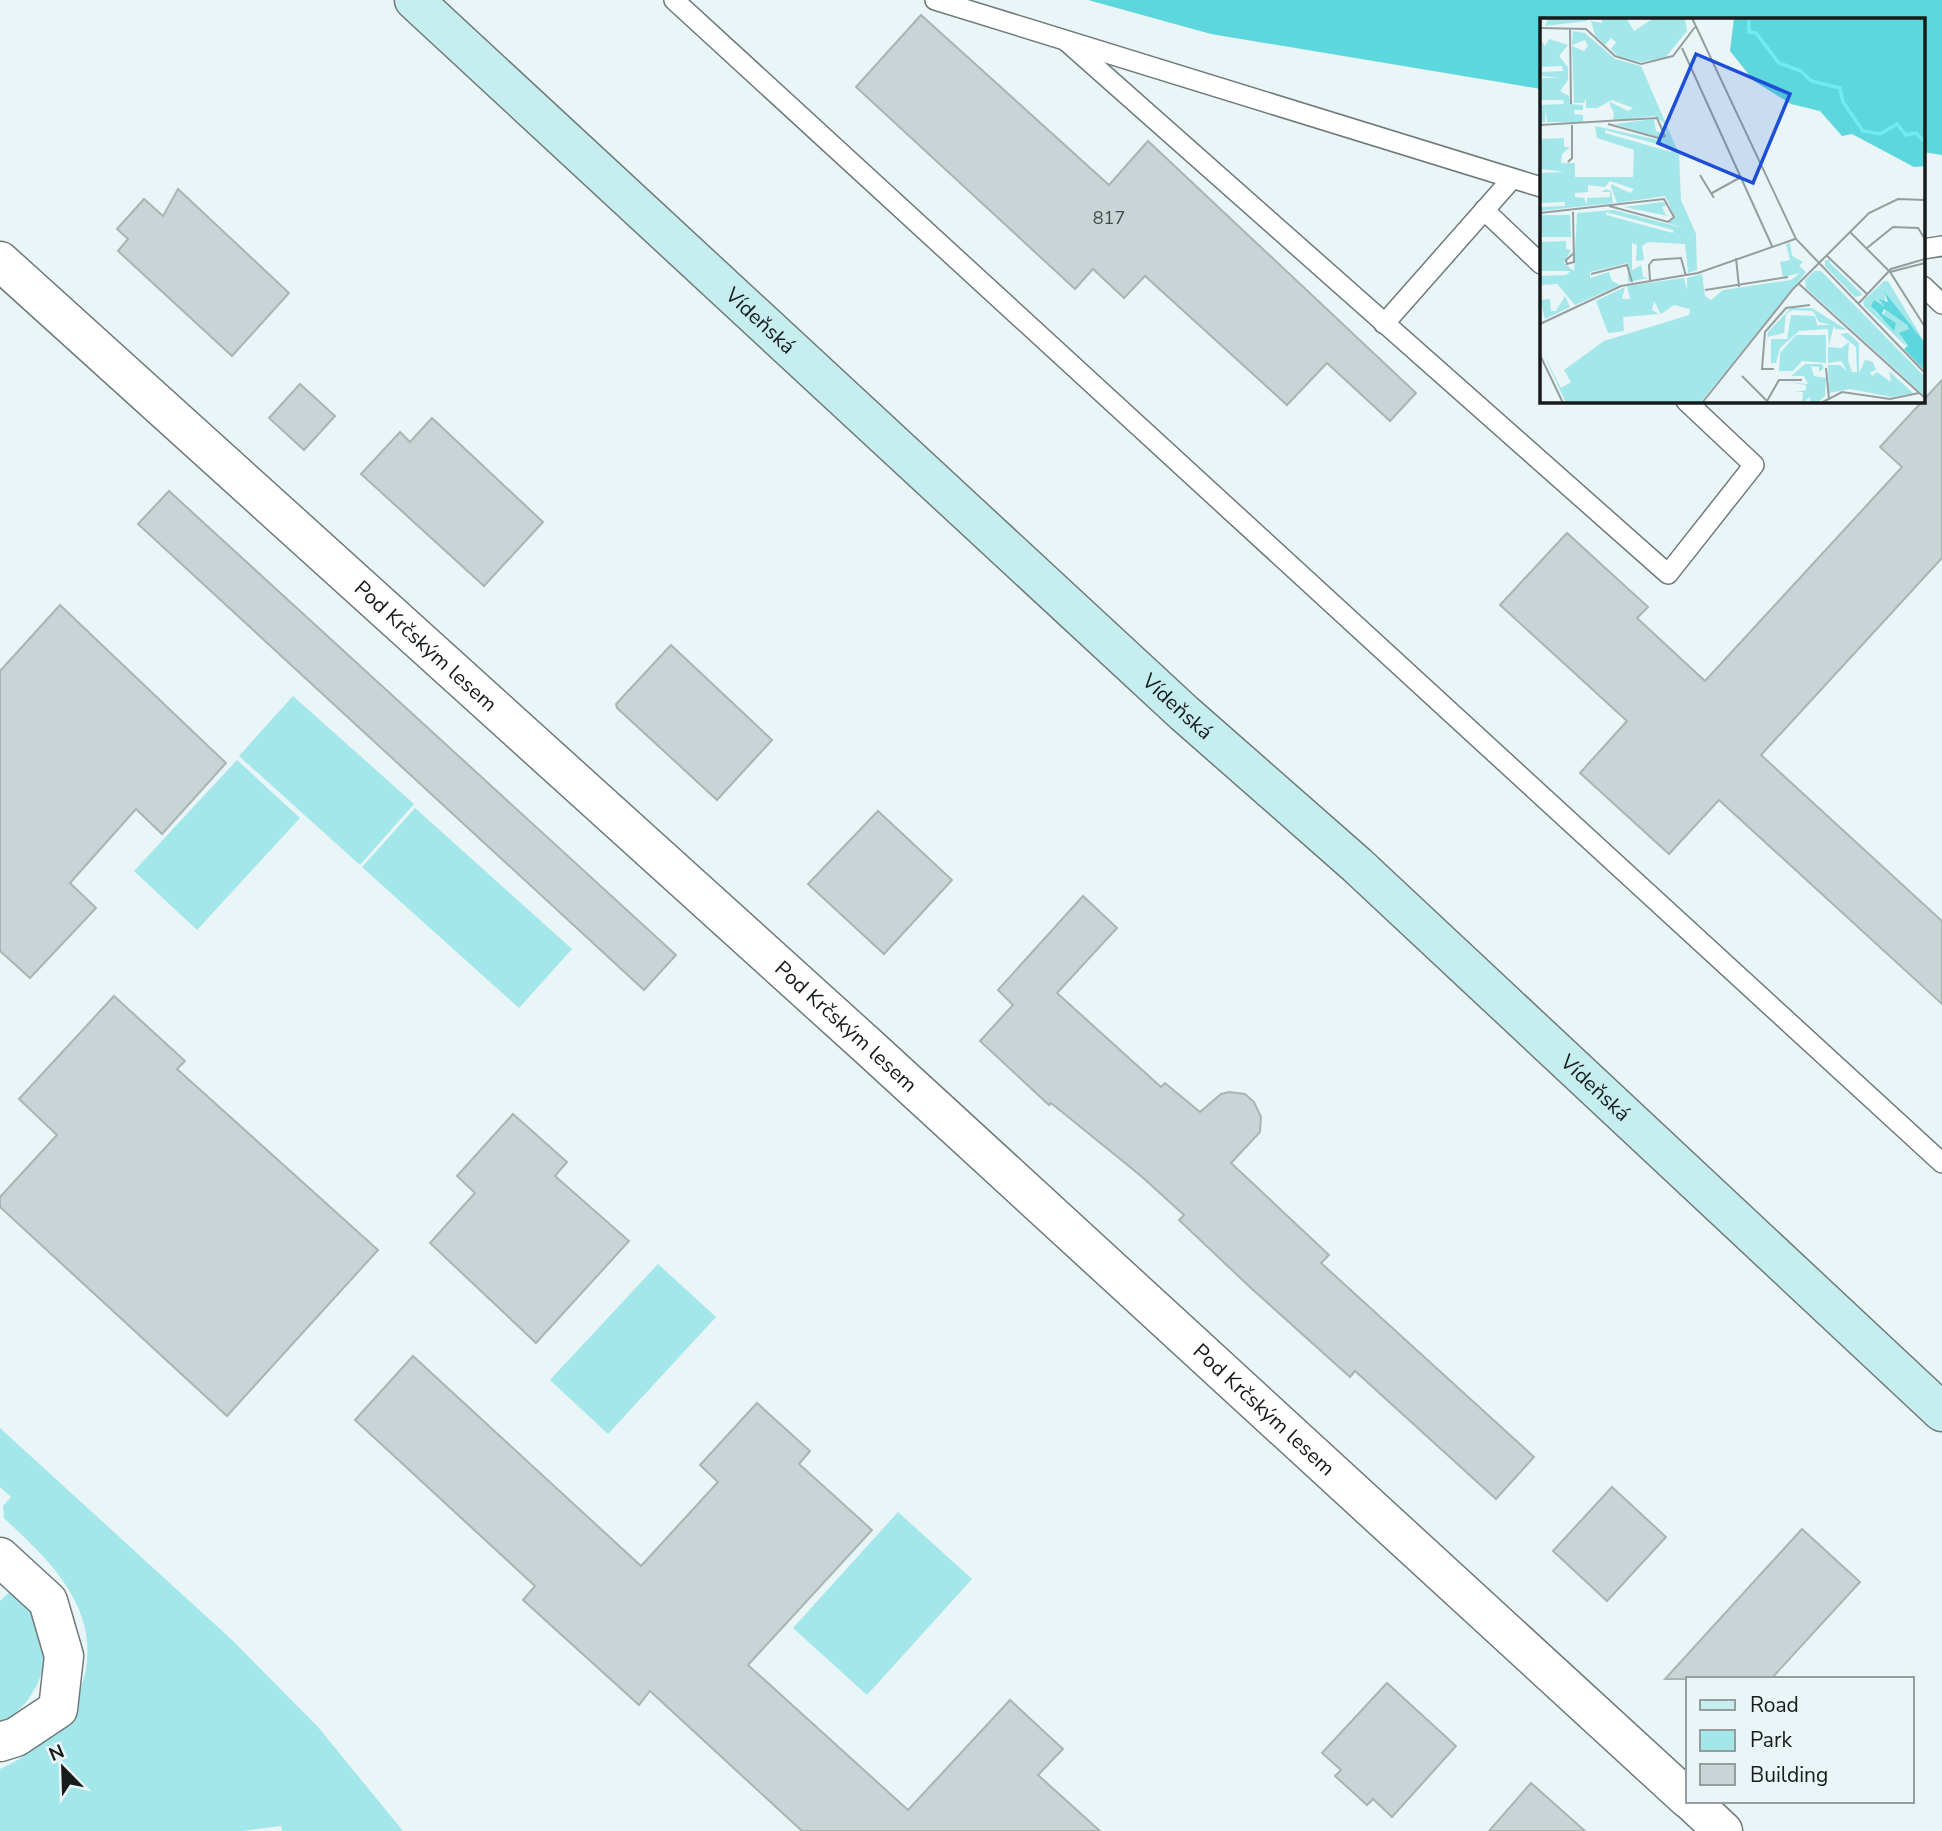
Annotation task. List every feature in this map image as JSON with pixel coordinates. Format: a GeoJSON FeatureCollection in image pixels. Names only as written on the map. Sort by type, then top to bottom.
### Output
{"type":"FeatureCollection","features":[{"type":"Feature","properties":{"kind":"main road","name":"Vídeňská"},"geometry":{"type":"LineString","coordinates":[[414,0],[1173,703],[1357,865],[1942,1412]]}},
{"type":"Feature","properties":{"kind":"street","name":"Pod Krčským lesem"},"geometry":{"type":"LineString","coordinates":[[0,261],[860,1040],[1698,1815]]}},
{"type":"Feature","properties":{"kind":"street"},"geometry":{"type":"LineString","coordinates":[[0,1557],[48,1601],[64,1656],[58,1709],[16,1737],[0,1742]]}},
{"type":"Feature","properties":{"kind":"lane"},"geometry":{"type":"LineString","coordinates":[[674,0],[1942,1163]]}},
{"type":"Feature","properties":{"kind":"lane"},"geometry":{"type":"LineString","coordinates":[[935,0],[1540,187]]}},
{"type":"Feature","properties":{"kind":"lane"},"geometry":{"type":"LineString","coordinates":[[1066,41],[1668,574],[1754,466],[1687,402]]}},
{"type":"Feature","properties":{"kind":"lane"},"geometry":{"type":"LineString","coordinates":[[1384,324],[1511,180]]}},
{"type":"Feature","properties":{"kind":"lane"},"geometry":{"type":"LineString","coordinates":[[1484,210],[1540,263]]}},
{"type":"Feature","properties":{"kind":"lane"},"geometry":{"type":"LineString","coordinates":[[1924,249],[1942,246]]}},
{"type":"Feature","properties":{"kind":"lane"},"geometry":{"type":"LineString","coordinates":[[1924,287],[1942,304]]}},
{"type":"Feature","properties":{"kind":"green space"},"geometry":{"type":"Polygon","coordinates":[[[293,696],[414,804],[360,865],[239,756],[293,696]]]}},
{"type":"Feature","properties":{"kind":"green space"},"geometry":{"type":"Polygon","coordinates":[[[237,760],[300,818],[197,930],[134,871],[237,760]]]}},
{"type":"Feature","properties":{"kind":"green space"},"geometry":{"type":"Polygon","coordinates":[[[415,808],[572,949],[519,1008],[362,867],[415,808]]]}},
{"type":"Feature","properties":{"kind":"green space"},"geometry":{"type":"Polygon","coordinates":[[[658,1264],[716,1317],[608,1434],[550,1380],[658,1264]]]}},
{"type":"Feature","properties":{"kind":"green space"},"geometry":{"type":"Polygon","coordinates":[[[0,1428],[231,1639],[318,1727],[403,1831],[282,1831],[281,1826],[242,1831],[0,1831],[0,1769],[45,1740],[63,1721],[85,1676],[87,1651],[84,1625],[67,1587],[42,1555],[4,1518],[3,1506],[11,1497],[0,1487],[0,1428]]]}},
{"type":"Feature","properties":{"kind":"green space"},"geometry":{"type":"Polygon","coordinates":[[[898,1512],[972,1579],[867,1695],[793,1628],[898,1512]]]}},
{"type":"Feature","properties":{"kind":"green space"},"geometry":{"type":"Polygon","coordinates":[[[17,1585],[31,1601],[43,1627],[45,1659],[41,1675],[25,1703],[14,1715],[0,1724],[0,1601],[17,1585]]]}},
{"type":"Feature","properties":{"kind":"shaded area"},"geometry":{"type":"Polygon","coordinates":[[[1088,0],[1942,0],[1942,155],[1924,152],[1924,18],[1540,18],[1540,89],[1211,34],[1088,0]]]}},
{"type":"Feature","properties":{"kind":"building"},"geometry":{"type":"Polygon","coordinates":[[[921,15],[1109,185],[1148,141],[1416,393],[1390,421],[1327,363],[1287,405],[1145,276],[1124,298],[1093,269],[1075,289],[856,87],[921,15]]]}},
{"type":"Feature","properties":{"kind":"building"},"geometry":{"type":"Polygon","coordinates":[[[178,189],[289,293],[232,356],[118,251],[128,239],[117,229],[144,199],[163,216],[178,189]]]}},
{"type":"Feature","properties":{"kind":"building"},"geometry":{"type":"Polygon","coordinates":[[[1942,380],[1942,558],[1761,755],[1942,921],[1942,1004],[1719,800],[1669,854],[1580,773],[1627,721],[1500,605],[1567,533],[1648,607],[1637,618],[1705,681],[1902,467],[1880,447],[1942,380]]]}},
{"type":"Feature","properties":{"kind":"building"},"geometry":{"type":"Polygon","coordinates":[[[300,384],[335,416],[304,450],[269,418],[300,384]]]}},
{"type":"Feature","properties":{"kind":"building"},"geometry":{"type":"Polygon","coordinates":[[[432,418],[543,522],[484,586],[361,474],[400,432],[410,442],[432,418]]]}},
{"type":"Feature","properties":{"kind":"building"},"geometry":{"type":"Polygon","coordinates":[[[169,491],[676,955],[644,990],[138,524],[169,491]]]}},
{"type":"Feature","properties":{"kind":"building"},"geometry":{"type":"Polygon","coordinates":[[[60,605],[226,763],[162,834],[136,809],[70,883],[96,908],[30,978],[0,951],[0,671],[60,605]]]}},
{"type":"Feature","properties":{"kind":"building"},"geometry":{"type":"Polygon","coordinates":[[[671,645],[772,740],[717,800],[617,708],[616,704],[671,645]]]}},
{"type":"Feature","properties":{"kind":"building"},"geometry":{"type":"Polygon","coordinates":[[[878,811],[952,880],[884,954],[808,884],[878,811]]]}},
{"type":"Feature","properties":{"kind":"building"},"geometry":{"type":"Polygon","coordinates":[[[1083,896],[1117,928],[1057,993],[1161,1087],[1165,1083],[1200,1112],[1221,1094],[1229,1092],[1245,1094],[1254,1102],[1261,1117],[1260,1132],[1231,1163],[1329,1255],[1321,1263],[1534,1457],[1496,1499],[1355,1371],[1350,1377],[1252,1289],[1179,1220],[1184,1215],[1141,1176],[1051,1103],[1049,1105],[980,1041],[1013,1005],[998,990],[1083,896]]]}},
{"type":"Feature","properties":{"kind":"building"},"geometry":{"type":"Polygon","coordinates":[[[114,996],[185,1061],[177,1069],[378,1250],[227,1416],[0,1207],[0,1197],[57,1135],[19,1099],[114,996]]]}},
{"type":"Feature","properties":{"kind":"building"},"geometry":{"type":"Polygon","coordinates":[[[513,1114],[567,1162],[555,1176],[629,1241],[536,1343],[430,1243],[475,1193],[457,1176],[513,1114]]]}},
{"type":"Feature","properties":{"kind":"building"},"geometry":{"type":"Polygon","coordinates":[[[413,1356],[641,1566],[718,1482],[700,1465],[757,1403],[810,1451],[799,1464],[872,1530],[748,1665],[908,1810],[1010,1700],[1063,1749],[1038,1775],[1100,1831],[802,1831],[650,1691],[639,1705],[523,1600],[535,1586],[355,1420],[413,1356]]]}},
{"type":"Feature","properties":{"kind":"building"},"geometry":{"type":"Polygon","coordinates":[[[1612,1487],[1666,1537],[1607,1601],[1553,1551],[1612,1487]]]}},
{"type":"Feature","properties":{"kind":"building"},"geometry":{"type":"Polygon","coordinates":[[[1802,1529],[1860,1582],[1773,1677],[1665,1679],[1802,1529]]]}},
{"type":"Feature","properties":{"kind":"building"},"geometry":{"type":"Polygon","coordinates":[[[1387,1683],[1456,1746],[1392,1817],[1373,1799],[1367,1805],[1335,1776],[1341,1770],[1322,1753],[1387,1683]]]}},
{"type":"Feature","properties":{"kind":"building"},"geometry":{"type":"Polygon","coordinates":[[[1531,1783],[1585,1831],[1489,1831],[1531,1783]]]}}]}
